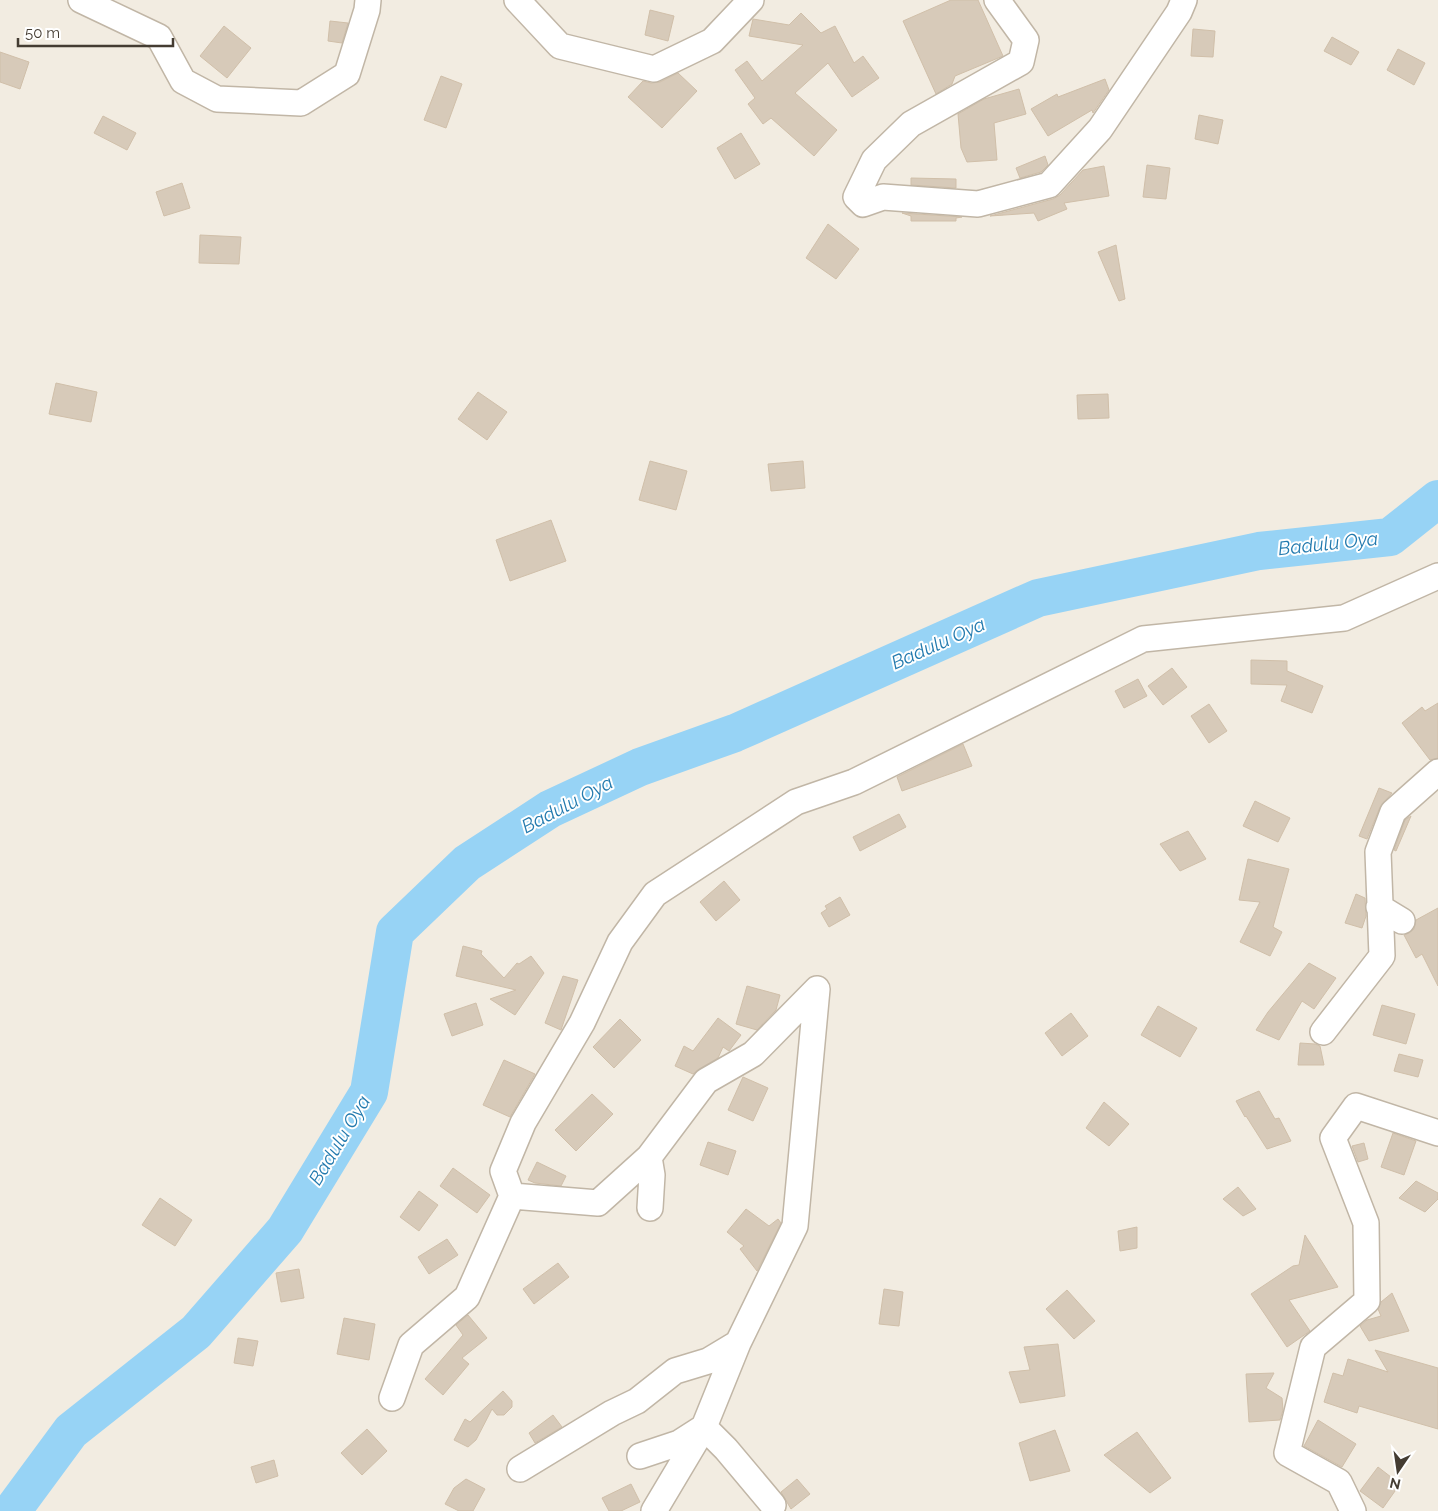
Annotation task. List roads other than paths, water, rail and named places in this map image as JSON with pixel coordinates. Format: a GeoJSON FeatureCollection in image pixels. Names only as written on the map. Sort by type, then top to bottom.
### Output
{"type":"FeatureCollection","features":[{"type":"Feature","properties":{"kind":"street"},"geometry":{"type":"LineString","coordinates":[[81,0],[159,37],[183,81],[217,99],[301,102],[346,74],[367,10],[368,0]]}},
{"type":"Feature","properties":{"kind":"street"},"geometry":{"type":"LineString","coordinates":[[517,0],[560,46],[654,69],[712,41],[751,0]]}},
{"type":"Feature","properties":{"kind":"street"},"geometry":{"type":"LineString","coordinates":[[997,0],[1026,40],[1021,62],[911,124],[874,160],[856,197],[864,204],[883,198],[978,204],[1049,185],[1100,129],[1179,12],[1184,0]]}},
{"type":"Feature","properties":{"kind":"street"},"geometry":{"type":"LineString","coordinates":[[392,1398],[411,1345],[468,1297],[512,1196],[503,1171],[523,1123],[582,1023],[620,942],[655,894],[796,802],[854,782],[1143,638],[1344,618],[1438,576]]}},
{"type":"Feature","properties":{"kind":"street"},"geometry":{"type":"LineString","coordinates":[[1323,1032],[1382,956],[1378,852],[1393,812],[1438,772]]}},
{"type":"Feature","properties":{"kind":"street"},"geometry":{"type":"LineString","coordinates":[[1379,907],[1402,922]]}},
{"type":"Feature","properties":{"kind":"street"},"geometry":{"type":"LineString","coordinates":[[512,1196],[598,1203],[649,1157],[706,1081],[753,1054],[817,990],[795,1226],[738,1343],[704,1427],[654,1511]]}},
{"type":"Feature","properties":{"kind":"street"},"geometry":{"type":"LineString","coordinates":[[1353,1511],[1339,1482],[1287,1454],[1313,1347],[1367,1301],[1366,1224],[1334,1138],[1356,1106],[1438,1133]]}},
{"type":"Feature","properties":{"kind":"street"},"geometry":{"type":"LineString","coordinates":[[649,1157],[652,1175],[650,1208]]}},
{"type":"Feature","properties":{"kind":"street"},"geometry":{"type":"LineString","coordinates":[[520,1469],[612,1413],[638,1401],[675,1371],[708,1361],[738,1343]]}},
{"type":"Feature","properties":{"kind":"street"},"geometry":{"type":"LineString","coordinates":[[640,1456],[680,1443],[704,1427]]}},
{"type":"Feature","properties":{"kind":"street"},"geometry":{"type":"LineString","coordinates":[[704,1427],[726,1449],[773,1506]]}},
{"type":"Feature","properties":{"kind":"waterway","name":"Badulu Oya"},"geometry":{"type":"LineString","coordinates":[[12,1511],[71,1431],[196,1332],[285,1230],[369,1092],[395,932],[467,863],[550,809],[640,767],[735,733],[1038,598],[1259,551],[1390,537],[1438,499]]}}]}
